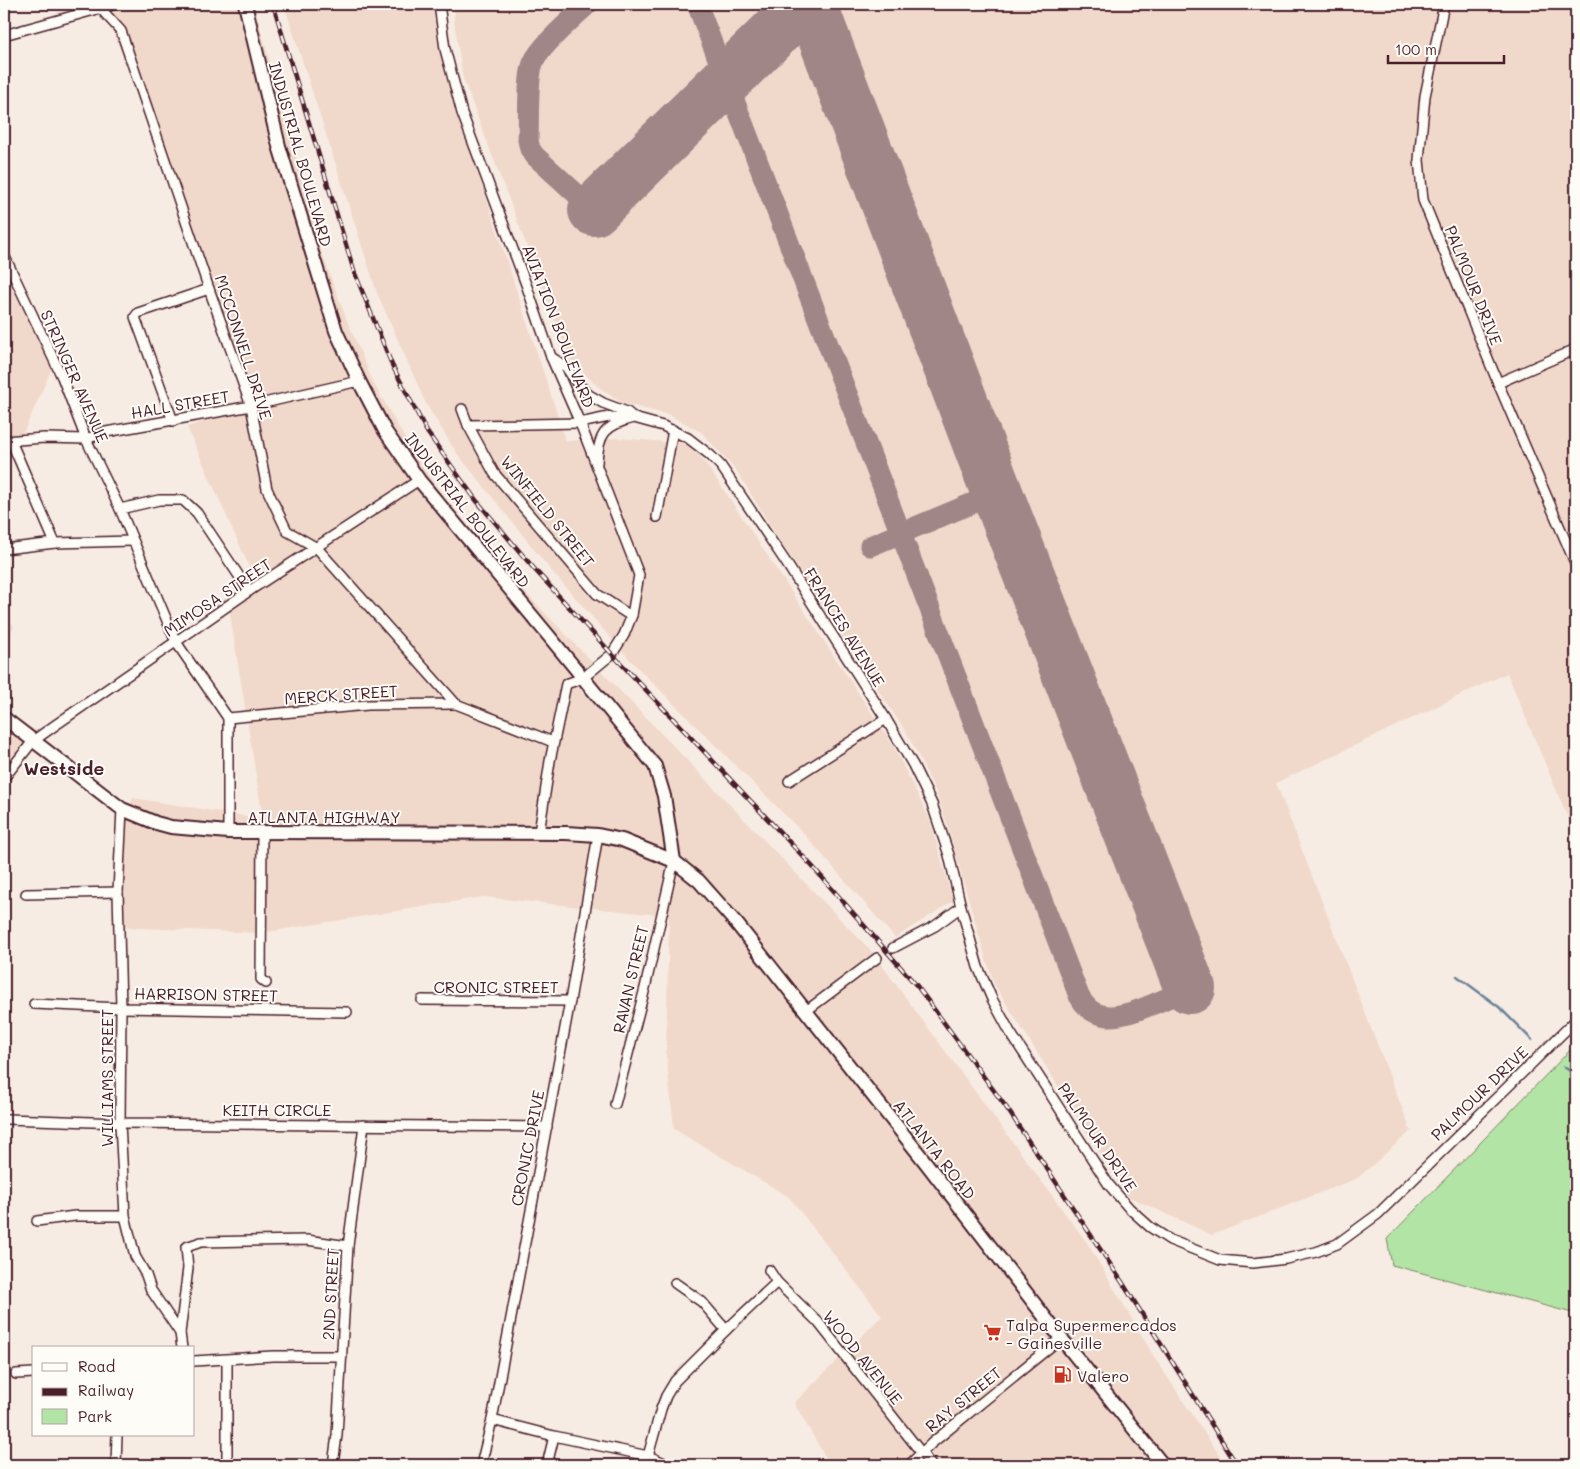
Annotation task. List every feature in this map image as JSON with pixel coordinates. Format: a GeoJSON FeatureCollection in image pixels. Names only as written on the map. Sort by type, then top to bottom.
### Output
{"type":"FeatureCollection","features":[{"type":"Feature","properties":{"kind":"main road","name":"INDUSTRIAL BOULEVARD"},"geometry":{"type":"LineString","coordinates":[[245,4],[279,146],[336,331],[359,381],[385,431],[419,480],[655,766],[664,796],[674,861]]}},
{"type":"Feature","properties":{"kind":"main road","name":"ATLANTA HIGHWAY"},"geometry":{"type":"LineString","coordinates":[[4,718],[122,809],[171,827],[228,832],[538,833],[598,835],[622,840],[674,861]]}},
{"type":"Feature","properties":{"kind":"main road","name":"ATLANTA ROAD"},"geometry":{"type":"LineString","coordinates":[[674,861],[699,881],[737,924],[1061,1338],[1164,1465]]}},
{"type":"Feature","properties":{"kind":"street"},"geometry":{"type":"LineString","coordinates":[[4,35],[99,6],[116,4]]}},
{"type":"Feature","properties":{"kind":"street","name":"AVIATION BOULEVARD"},"geometry":{"type":"LineString","coordinates":[[439,4],[445,49],[462,113],[551,357],[580,423],[639,575],[632,615],[624,635],[612,654],[583,678]]}},
{"type":"Feature","properties":{"kind":"street","name":"PALMOUR DRIVE"},"geometry":{"type":"LineString","coordinates":[[1444,4],[1425,96],[1419,160],[1423,200],[1498,383],[1576,565]]}},
{"type":"Feature","properties":{"kind":"street","name":"MCCONNELL DRIVE"},"geometry":{"type":"LineString","coordinates":[[99,6],[121,31],[251,406],[267,489],[287,531],[317,548],[456,704],[554,742]]}},
{"type":"Feature","properties":{"kind":"street","name":"STRINGER AVENUE"},"geometry":{"type":"LineString","coordinates":[[4,255],[62,377],[86,439],[120,509],[132,542],[176,642],[228,718]]}},
{"type":"Feature","properties":{"kind":"street"},"geometry":{"type":"LineString","coordinates":[[173,421],[135,317],[138,313],[209,289]]}},
{"type":"Feature","properties":{"kind":"street"},"geometry":{"type":"LineString","coordinates":[[1498,383],[1576,349]]}},
{"type":"Feature","properties":{"kind":"street","name":"FRANCES AVENUE"},"geometry":{"type":"LineString","coordinates":[[551,357],[566,367],[576,382],[589,395],[603,404],[627,412],[634,418]]}},
{"type":"Feature","properties":{"kind":"street","name":"HALL STREET"},"geometry":{"type":"LineString","coordinates":[[7,441],[44,438],[86,439],[106,432],[251,406],[359,381]]}},
{"type":"Feature","properties":{"kind":"street","name":"WINFIELD STREET"},"geometry":{"type":"LineString","coordinates":[[462,409],[468,425],[494,473],[597,594],[619,609],[632,615]]}},
{"type":"Feature","properties":{"kind":"street","name":"FRANCES AVENUE"},"geometry":{"type":"LineString","coordinates":[[468,425],[580,423],[609,417],[634,418],[673,430],[688,438],[710,455],[727,474],[886,719],[913,765],[932,804],[949,855],[961,907]]}},
{"type":"Feature","properties":{"kind":"street"},"geometry":{"type":"LineString","coordinates":[[597,468],[599,442],[605,431],[612,425],[634,418]]}},
{"type":"Feature","properties":{"kind":"street"},"geometry":{"type":"LineString","coordinates":[[657,518],[673,430]]}},
{"type":"Feature","properties":{"kind":"street"},"geometry":{"type":"LineString","coordinates":[[7,441],[55,543]]}},
{"type":"Feature","properties":{"kind":"street","name":"MIMOSA STREET"},"geometry":{"type":"LineString","coordinates":[[4,778],[33,741],[249,591],[419,480]]}},
{"type":"Feature","properties":{"kind":"street"},"geometry":{"type":"LineString","coordinates":[[120,509],[159,500],[183,500],[197,513],[249,591]]}},
{"type":"Feature","properties":{"kind":"street"},"geometry":{"type":"LineString","coordinates":[[4,549],[55,543],[132,542]]}},
{"type":"Feature","properties":{"kind":"street"},"geometry":{"type":"LineString","coordinates":[[538,833],[566,684],[583,678]]}},
{"type":"Feature","properties":{"kind":"street","name":"MERCK STREET"},"geometry":{"type":"LineString","coordinates":[[228,718],[368,705],[456,704]]}},
{"type":"Feature","properties":{"kind":"street"},"geometry":{"type":"LineString","coordinates":[[228,718],[228,832]]}},
{"type":"Feature","properties":{"kind":"street"},"geometry":{"type":"LineString","coordinates":[[789,781],[886,719]]}},
{"type":"Feature","properties":{"kind":"street","name":"WILLIAMS STREET"},"geometry":{"type":"LineString","coordinates":[[122,809],[118,892],[121,1008],[120,1123],[125,1216],[135,1256],[146,1275],[151,1290],[180,1332]]}},
{"type":"Feature","properties":{"kind":"street"},"geometry":{"type":"LineString","coordinates":[[262,832],[261,979],[266,983]]}},
{"type":"Feature","properties":{"kind":"street","name":"CRONIC DRIVE"},"geometry":{"type":"LineString","coordinates":[[481,1465],[492,1420],[547,1127],[598,835]]}},
{"type":"Feature","properties":{"kind":"street","name":"RAVAN STREET"},"geometry":{"type":"LineString","coordinates":[[615,1104],[645,988],[674,861]]}},
{"type":"Feature","properties":{"kind":"street"},"geometry":{"type":"LineString","coordinates":[[26,894],[118,892]]}},
{"type":"Feature","properties":{"kind":"street"},"geometry":{"type":"LineString","coordinates":[[893,948],[935,926],[961,907]]}},
{"type":"Feature","properties":{"kind":"street","name":"PALMOUR DRIVE"},"geometry":{"type":"LineString","coordinates":[[961,907],[978,967],[992,999],[1010,1032],[1109,1185],[1129,1208],[1150,1227],[1170,1240],[1220,1260],[1253,1263],[1286,1260],[1337,1244],[1378,1214],[1576,1020]]}},
{"type":"Feature","properties":{"kind":"street"},"geometry":{"type":"LineString","coordinates":[[806,1011],[877,958]]}},
{"type":"Feature","properties":{"kind":"street","name":"CRONIC STREET"},"geometry":{"type":"LineString","coordinates":[[422,1000],[570,1001]]}},
{"type":"Feature","properties":{"kind":"street","name":"HARRISON STREET"},"geometry":{"type":"LineString","coordinates":[[34,1004],[121,1008],[347,1012]]}},
{"type":"Feature","properties":{"kind":"street","name":"KEITH CIRCLE"},"geometry":{"type":"LineString","coordinates":[[7,1119],[120,1123],[547,1127]]}},
{"type":"Feature","properties":{"kind":"street","name":"2ND STREET"},"geometry":{"type":"LineString","coordinates":[[333,1465],[337,1435],[348,1246],[364,1125]]}},
{"type":"Feature","properties":{"kind":"street"},"geometry":{"type":"LineString","coordinates":[[37,1221],[75,1216],[125,1216]]}},
{"type":"Feature","properties":{"kind":"street"},"geometry":{"type":"LineString","coordinates":[[182,1346],[180,1332],[188,1268],[186,1247],[201,1242],[307,1240],[348,1246]]}},
{"type":"Feature","properties":{"kind":"street","name":"WOOD AVENUE"},"geometry":{"type":"LineString","coordinates":[[769,1270],[777,1282],[818,1322],[931,1465]]}},
{"type":"Feature","properties":{"kind":"street"},"geometry":{"type":"LineString","coordinates":[[648,1456],[661,1409],[675,1381],[777,1282]]}},
{"type":"Feature","properties":{"kind":"street"},"geometry":{"type":"LineString","coordinates":[[675,1283],[702,1302],[726,1330]]}},
{"type":"Feature","properties":{"kind":"street","name":"RAY STREET"},"geometry":{"type":"LineString","coordinates":[[909,1465],[921,1453],[1061,1338]]}},
{"type":"Feature","properties":{"kind":"street"},"geometry":{"type":"LineString","coordinates":[[195,1360],[227,1360],[273,1356],[342,1356]]}},
{"type":"Feature","properties":{"kind":"street"},"geometry":{"type":"LineString","coordinates":[[227,1360],[227,1465]]}},
{"type":"Feature","properties":{"kind":"street"},"geometry":{"type":"LineString","coordinates":[[16,1374],[32,1373]]}},
{"type":"Feature","properties":{"kind":"street"},"geometry":{"type":"LineString","coordinates":[[492,1420],[554,1436],[648,1456],[669,1465]]}},
{"type":"Feature","properties":{"kind":"street"},"geometry":{"type":"LineString","coordinates":[[116,1465],[117,1436]]}},
{"type":"Feature","properties":{"kind":"street"},"geometry":{"type":"LineString","coordinates":[[547,1465],[554,1436]]}},
{"type":"Feature","properties":{"kind":"shaded area"},"geometry":{"type":"Polygon","coordinates":[[[99,4],[254,4],[322,254],[374,384],[415,456],[455,513],[494,560],[872,952],[1088,1244],[1156,1360],[1226,1465],[830,1465],[794,1403],[882,1316],[789,1197],[674,1129],[666,1053],[669,916],[483,897],[261,933],[115,927],[121,827],[133,798],[263,819],[227,596],[251,571],[187,427],[251,406],[198,245],[106,14],[99,4]]]}},
{"type":"Feature","properties":{"kind":"shaded area"},"geometry":{"type":"Polygon","coordinates":[[[284,4],[442,4],[445,72],[566,441],[617,438],[692,444],[893,745],[930,820],[953,901],[895,938],[804,834],[631,661],[549,568],[456,452],[426,404],[377,293],[284,4]]]}},
{"type":"Feature","properties":{"kind":"shaded area"},"geometry":{"type":"Polygon","coordinates":[[[455,4],[1576,4],[1576,821],[1570,823],[1507,673],[1276,783],[1411,1131],[1358,1178],[1212,1235],[1127,1196],[994,984],[946,821],[935,790],[908,735],[779,540],[736,470],[701,432],[669,415],[621,403],[596,385],[570,359],[463,79],[454,21],[455,4]]]}},
{"type":"Feature","properties":{"kind":"shaded area"},"geometry":{"type":"Polygon","coordinates":[[[4,271],[52,368],[22,436],[4,439],[4,271]]]}},
{"type":"Feature","properties":{"kind":"shaded area"},"geometry":{"type":"Polygon","coordinates":[[[4,610],[14,627],[4,642],[4,610]]]}},
{"type":"Feature","properties":{"kind":"shaded area"},"geometry":{"type":"Polygon","coordinates":[[[4,709],[36,731],[4,780],[4,709]]]}},
{"type":"Feature","properties":{"kind":"green space"},"geometry":{"type":"Polygon","coordinates":[[[1576,1044],[1576,1314],[1392,1265],[1387,1239],[1576,1044]]]}},
{"type":"Feature","properties":{"kind":"waterway"},"geometry":{"type":"LineString","coordinates":[[1457,976],[1499,1007],[1532,1040]]}},
{"type":"Feature","properties":{"kind":"waterway"},"geometry":{"type":"LineString","coordinates":[[1564,1067],[1576,1075]]}},
{"type":"Feature","properties":{"kind":"taxiway"},"geometry":{"type":"LineString","coordinates":[[588,4],[542,49],[533,63],[529,90],[528,140],[530,149],[535,156],[594,210]]}},
{"type":"Feature","properties":{"kind":"taxiway"},"geometry":{"type":"LineString","coordinates":[[697,4],[1079,996],[1091,1010],[1098,1014],[1111,1016],[1122,1015],[1146,1007],[1190,988]]}},
{"type":"Feature","properties":{"kind":"taxiway"},"geometry":{"type":"LineString","coordinates":[[870,546],[997,493]]}},
{"type":"Feature","properties":{"kind":"runway"},"geometry":{"type":"LineString","coordinates":[[594,210],[804,4]]}},
{"type":"Feature","properties":{"kind":"runway"},"geometry":{"type":"LineString","coordinates":[[811,4],[997,493],[1190,988]]}},
{"type":"Feature","properties":{"kind":"railway"},"geometry":{"type":"LineString","coordinates":[[273,4],[354,271],[392,365],[427,432],[476,500],[536,571],[812,866],[917,986],[1006,1107],[1122,1282],[1237,1465]]}},
{"type":"Feature","properties":{"kind":"place","name":"Talpa Supermercados - Gainesville"},"geometry":{"type":"Point","coordinates":[992,1333]}},
{"type":"Feature","properties":{"kind":"place","name":"Valero"},"geometry":{"type":"Point","coordinates":[1063,1375]}},
{"type":"Feature","properties":{"kind":"district","name":"Westside"},"geometry":{"type":"Point","coordinates":[64,768]}}]}
